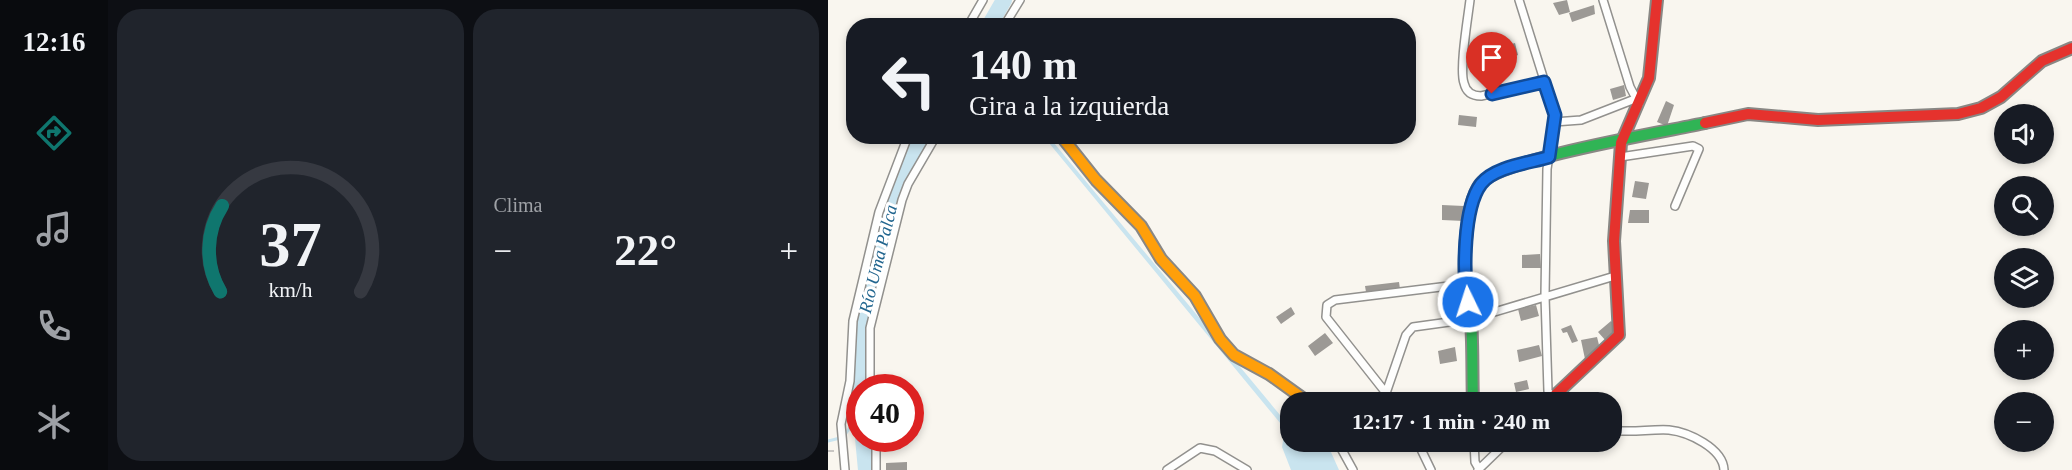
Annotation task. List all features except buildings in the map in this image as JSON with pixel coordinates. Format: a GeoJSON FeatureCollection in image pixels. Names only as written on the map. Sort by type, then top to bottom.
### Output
{"type":"FeatureCollection","features":[{"type":"Feature","properties":{"kind":"street"},"geometry":{"type":"LineString","coordinates":[[973,18],[983,0]]}},
{"type":"Feature","properties":{"kind":"street"},"geometry":{"type":"LineString","coordinates":[[1009,18],[1020,0]]}},
{"type":"Feature","properties":{"kind":"street"},"geometry":{"type":"LineString","coordinates":[[1471,0],[1462,77],[1468,90],[1476,96],[1481,96],[1544,82]]}},
{"type":"Feature","properties":{"kind":"street"},"geometry":{"type":"LineString","coordinates":[[1519,0],[1555,115],[1549,157],[1545,296],[1548,392]]}},
{"type":"Feature","properties":{"kind":"street"},"geometry":{"type":"LineString","coordinates":[[1603,0],[1637,101]]}},
{"type":"Feature","properties":{"kind":"street"},"geometry":{"type":"LineString","coordinates":[[1561,392],[1619,335],[1615,276],[1616,199],[1621,143],[1637,101],[1649,78],[1657,0]]}},
{"type":"Feature","properties":{"kind":"street"},"geometry":{"type":"LineString","coordinates":[[1473,392],[1471,319],[1465,284],[1468,223],[1472,203],[1481,183],[1502,170],[1549,157],[1748,114],[1818,120],[1958,114],[1991,102],[2042,61],[2072,48]]}},
{"type":"Feature","properties":{"kind":"street"},"geometry":{"type":"LineString","coordinates":[[1554,122],[1581,120],[1637,101]]}},
{"type":"Feature","properties":{"kind":"street"},"geometry":{"type":"LineString","coordinates":[[845,470],[841,424],[850,381],[850,342],[855,311],[879,212],[905,144]]}},
{"type":"Feature","properties":{"kind":"street"},"geometry":{"type":"LineString","coordinates":[[870,374],[870,328],[902,200],[931,144]]}},
{"type":"Feature","properties":{"kind":"street"},"geometry":{"type":"LineString","coordinates":[[1067,144],[1096,180],[1141,226],[1161,260],[1195,296],[1221,339],[1234,355],[1269,374],[1294,392]]}},
{"type":"Feature","properties":{"kind":"street"},"geometry":{"type":"LineString","coordinates":[[1620,157],[1693,146],[1699,149],[1675,206]]}},
{"type":"Feature","properties":{"kind":"street"},"geometry":{"type":"LineString","coordinates":[[1386,392],[1406,336],[1413,327],[1471,319],[1615,276]]}},
{"type":"Feature","properties":{"kind":"street"},"geometry":{"type":"LineString","coordinates":[[1385,392],[1326,317],[1327,305],[1332,301],[1465,284]]}},
{"type":"Feature","properties":{"kind":"street"},"geometry":{"type":"LineString","coordinates":[[1622,430],[1665,430],[1680,433],[1708,446],[1721,459],[1724,470]]}},
{"type":"Feature","properties":{"kind":"street"},"geometry":{"type":"LineString","coordinates":[[1167,470],[1200,448],[1215,451],[1247,470]]}},
{"type":"Feature","properties":{"kind":"street"},"geometry":{"type":"LineString","coordinates":[[876,452],[876,470]]}},
{"type":"Feature","properties":{"kind":"street"},"geometry":{"type":"LineString","coordinates":[[1343,452],[1353,470]]}},
{"type":"Feature","properties":{"kind":"street"},"geometry":{"type":"LineString","coordinates":[[1423,452],[1431,470]]}},
{"type":"Feature","properties":{"kind":"street"},"geometry":{"type":"LineString","coordinates":[[1475,452],[1475,462],[1479,470],[1497,452]]}},
{"type":"Feature","properties":{"kind":"water"},"geometry":{"type":"Polygon","coordinates":[[[1050,144],[1055,144],[1280,415],[1280,423],[1050,144]]]}},
{"type":"Feature","properties":{"kind":"water"},"geometry":{"type":"Polygon","coordinates":[[[1284,452],[1331,452],[1339,470],[1291,470],[1284,452]]]}},
{"type":"Feature","properties":{"kind":"waterway","name":"Río Uma Palca"},"geometry":{"type":"LineString","coordinates":[[994,18],[1004,0]]}},
{"type":"Feature","properties":{"kind":"waterway","name":"Río Uma Palca"},"geometry":{"type":"LineString","coordinates":[[860,374],[862,324],[875,258],[895,194],[917,144]]}},
{"type":"Feature","properties":{"kind":"waterway"},"geometry":{"type":"LineString","coordinates":[[828,441],[840,438]]}},
{"type":"Feature","properties":{"kind":"waterway","name":"Río Uma Palca"},"geometry":{"type":"LineString","coordinates":[[864,452],[866,470]]}},
{"type":"Feature","properties":{"kind":"traffic: fast"},"geometry":{"type":"LineString","coordinates":[[1473,392],[1472,330],[1465,284],[1465,261],[1472,202],[1482,182],[1497,173],[1552,155],[1705,123]]}},
{"type":"Feature","properties":{"kind":"traffic: slow"},"geometry":{"type":"LineString","coordinates":[[1067,144],[1096,180],[1141,226],[1161,259],[1195,296],[1220,339],[1234,355],[1269,374],[1294,392]]}},
{"type":"Feature","properties":{"kind":"traffic: jam"},"geometry":{"type":"LineString","coordinates":[[1559,392],[1619,335],[1614,241],[1621,143],[1649,78],[1657,0]]}},
{"type":"Feature","properties":{"kind":"traffic: jam"},"geometry":{"type":"LineString","coordinates":[[1705,123],[1748,114],[1818,120],[1958,114],[1981,108],[2001,97],[2042,61],[2072,48]]}},
{"type":"Feature","properties":{"kind":"route"},"geometry":{"type":"LineString","coordinates":[[1468,302],[1465,284],[1468,223],[1472,203],[1481,183],[1502,170],[1549,157],[1555,115],[1544,82],[1492,94]]}}]}
